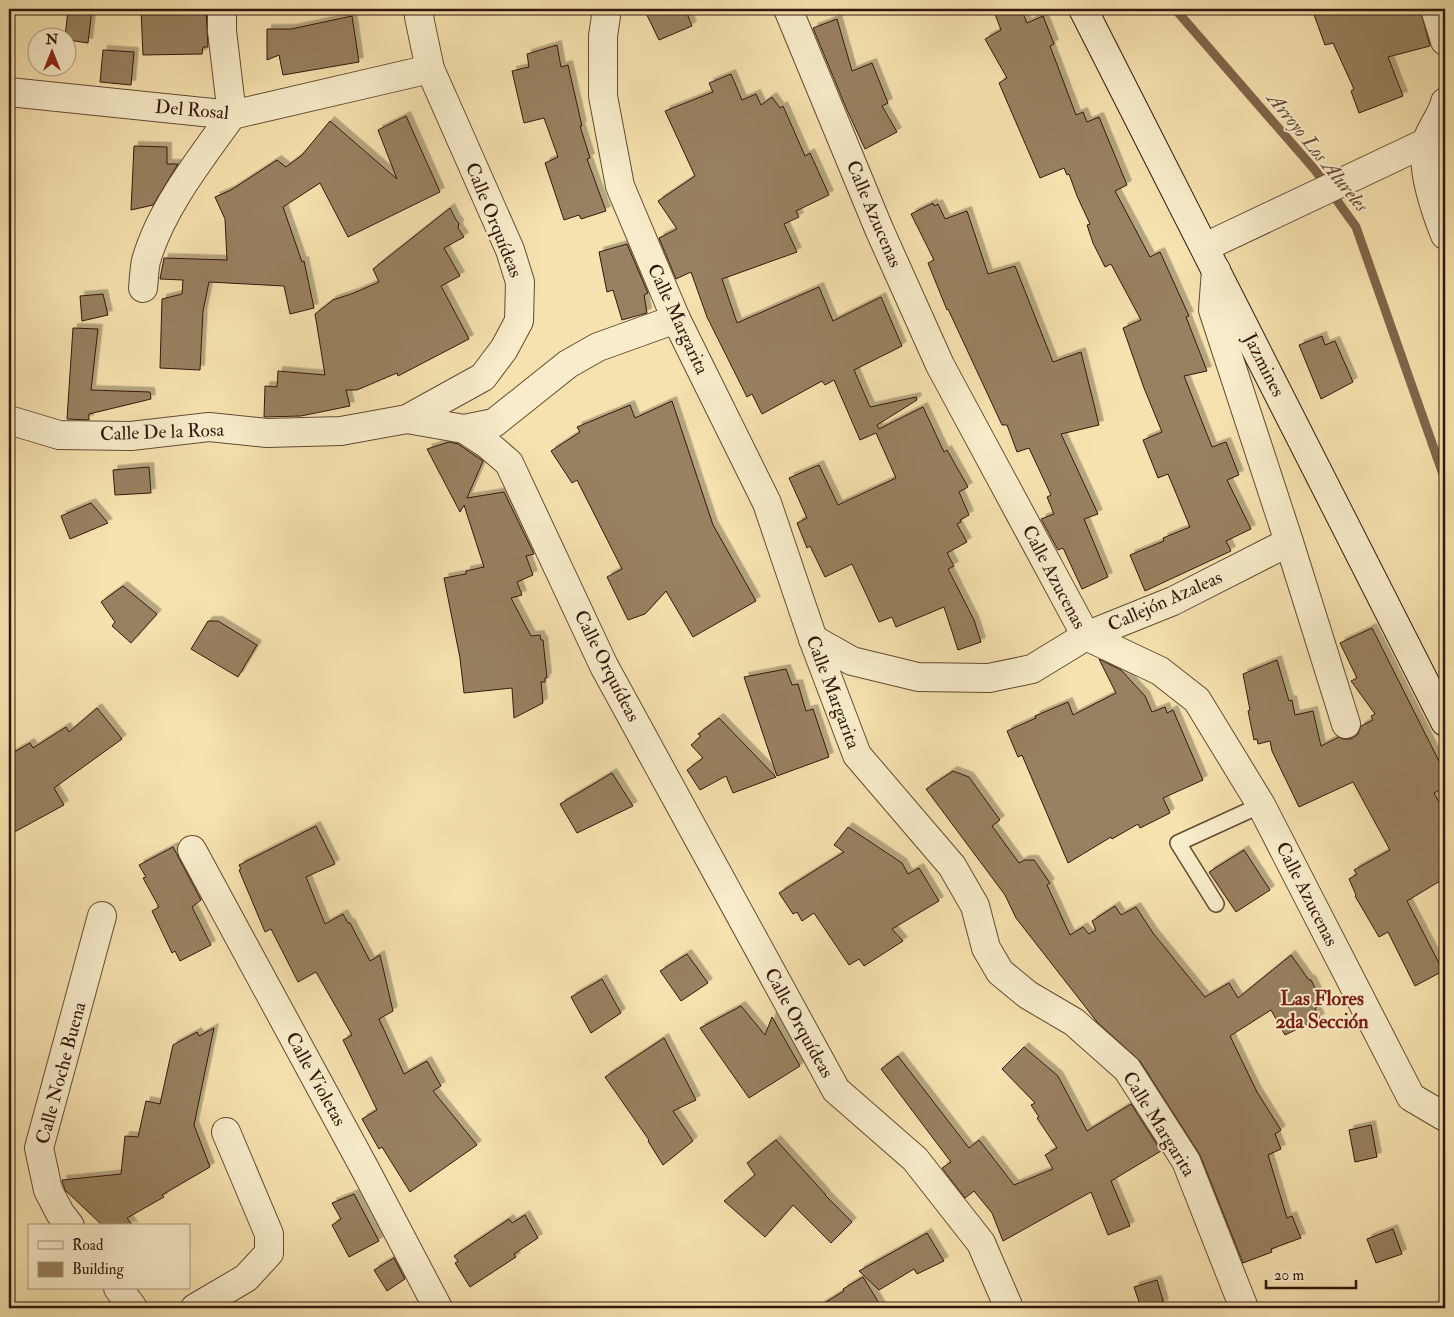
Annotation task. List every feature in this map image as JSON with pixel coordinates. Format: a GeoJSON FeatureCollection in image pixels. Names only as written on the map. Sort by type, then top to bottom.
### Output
{"type":"FeatureCollection","features":[{"type":"Feature","properties":{"kind":"street"},"geometry":{"type":"LineString","coordinates":[[144,288],[146,263],[157,230],[192,172],[232,115],[222,31],[222,9]]}},
{"type":"Feature","properties":{"kind":"street","name":"Calle Orquídeas"},"geometry":{"type":"LineString","coordinates":[[407,419],[483,377],[504,349],[519,321],[520,282],[510,250],[430,69],[420,17],[421,9]]}},
{"type":"Feature","properties":{"kind":"street","name":"Calle Margarita"},"geometry":{"type":"LineString","coordinates":[[607,9],[603,36],[603,96],[620,186],[676,319],[767,502],[813,639],[857,755],[952,866],[975,906],[986,948],[1000,972],[1028,995],[1074,1022],[1127,1069],[1186,1161],[1244,1308]]}},
{"type":"Feature","properties":{"kind":"street","name":"Calle Azucenas"},"geometry":{"type":"LineString","coordinates":[[788,9],[879,229],[940,365],[1086,636],[1160,671],[1197,700],[1261,805],[1411,1097],[1445,1117]]}},
{"type":"Feature","properties":{"kind":"street","name":"Jazmines"},"geometry":{"type":"LineString","coordinates":[[1083,9],[1445,722]]}},
{"type":"Feature","properties":{"kind":"street"},"geometry":{"type":"LineString","coordinates":[[1435,9],[1445,41]]}},
{"type":"Feature","properties":{"kind":"street","name":"Del Rosal"},"geometry":{"type":"LineString","coordinates":[[9,92],[232,115],[430,69]]}},
{"type":"Feature","properties":{"kind":"street"},"geometry":{"type":"LineString","coordinates":[[1445,102],[1427,142],[1426,170],[1436,212],[1445,235]]}},
{"type":"Feature","properties":{"kind":"street"},"geometry":{"type":"LineString","coordinates":[[1346,724],[1213,310],[1211,259],[1310,197],[1427,142]]}},
{"type":"Feature","properties":{"kind":"street"},"geometry":{"type":"LineString","coordinates":[[464,429],[494,423],[568,364],[598,347],[676,319]]}},
{"type":"Feature","properties":{"kind":"street","name":"Calle Orquídeas"},"geometry":{"type":"LineString","coordinates":[[407,419],[464,429],[487,444],[509,463],[604,666],[836,1090],[921,1166],[981,1243],[1009,1308]]}},
{"type":"Feature","properties":{"kind":"street","name":"Calle De la Rosa"},"geometry":{"type":"LineString","coordinates":[[9,420],[59,435],[131,436],[209,427],[267,433],[341,431],[407,419]]}},
{"type":"Feature","properties":{"kind":"street","name":"Callejón Azaleas"},"geometry":{"type":"LineString","coordinates":[[813,639],[852,661],[918,678],[989,678],[1032,669],[1086,636],[1173,601],[1289,542]]}},
{"type":"Feature","properties":{"kind":"street","name":"Calle Violetas"},"geometry":{"type":"LineString","coordinates":[[192,850],[361,1161],[438,1308]]}},
{"type":"Feature","properties":{"kind":"street","name":"Calle Noche Buena"},"geometry":{"type":"LineString","coordinates":[[68,1224],[60,1213],[48,1190],[39,1148],[102,916]]}},
{"type":"Feature","properties":{"kind":"street"},"geometry":{"type":"LineString","coordinates":[[195,1308],[246,1278],[269,1253],[269,1234],[226,1132]]}},
{"type":"Feature","properties":{"kind":"street"},"geometry":{"type":"LineString","coordinates":[[120,1290],[133,1308]]}},
{"type":"Feature","properties":{"kind":"lane"},"geometry":{"type":"LineString","coordinates":[[1216,904],[1178,843],[1261,805]]}},
{"type":"Feature","properties":{"kind":"building"},"geometry":{"type":"Polygon","coordinates":[[[68,9],[92,9],[88,43],[78,42],[78,28],[66,28],[68,9]]]}},
{"type":"Feature","properties":{"kind":"building"},"geometry":{"type":"Polygon","coordinates":[[[141,9],[206,9],[208,47],[203,47],[202,54],[143,55],[141,9]]]}},
{"type":"Feature","properties":{"kind":"building"},"geometry":{"type":"Polygon","coordinates":[[[644,9],[685,9],[692,26],[659,40],[644,9]]]}},
{"type":"Feature","properties":{"kind":"building"},"geometry":{"type":"Polygon","coordinates":[[[1008,9],[1021,9],[1027,23],[1043,16],[1054,44],[1050,46],[1076,115],[1083,112],[1087,122],[1099,117],[1127,185],[1115,191],[1150,257],[1160,252],[1189,316],[1186,317],[1207,371],[1184,376],[1212,447],[1226,442],[1239,475],[1227,480],[1251,529],[1226,541],[1231,551],[1145,591],[1130,555],[1164,541],[1163,538],[1190,527],[1168,474],[1158,478],[1143,440],[1162,432],[1123,328],[1141,320],[1111,264],[1105,267],[1093,243],[1087,225],[1090,224],[1069,174],[1067,175],[1064,168],[1040,178],[999,83],[1007,78],[985,39],[1001,30],[995,14],[1008,9]]]}},
{"type":"Feature","properties":{"kind":"building"},"geometry":{"type":"Polygon","coordinates":[[[1312,9],[1420,9],[1430,46],[1388,57],[1403,96],[1359,113],[1351,91],[1354,89],[1333,43],[1325,45],[1312,9]]]}},
{"type":"Feature","properties":{"kind":"building"},"geometry":{"type":"Polygon","coordinates":[[[352,16],[359,62],[283,75],[279,55],[267,60],[267,29],[291,29],[352,16]]]}},
{"type":"Feature","properties":{"kind":"building"},"geometry":{"type":"Polygon","coordinates":[[[837,19],[852,71],[872,63],[888,103],[882,106],[897,132],[865,149],[813,28],[837,19]]]}},
{"type":"Feature","properties":{"kind":"building"},"geometry":{"type":"Polygon","coordinates":[[[557,45],[561,67],[568,65],[582,126],[580,126],[590,158],[587,159],[606,211],[581,219],[579,215],[564,220],[545,163],[558,157],[544,118],[524,123],[512,71],[529,67],[527,54],[557,45]]]}},
{"type":"Feature","properties":{"kind":"building"},"geometry":{"type":"Polygon","coordinates":[[[103,50],[134,52],[131,85],[100,82],[103,50]]]}},
{"type":"Feature","properties":{"kind":"building"},"geometry":{"type":"Polygon","coordinates":[[[731,74],[742,100],[756,94],[761,105],[772,97],[780,108],[783,106],[805,156],[810,153],[829,195],[796,211],[799,217],[784,224],[797,252],[722,279],[737,323],[819,287],[833,321],[881,297],[902,346],[854,370],[870,407],[916,397],[917,400],[877,425],[879,429],[923,407],[944,452],[947,450],[968,487],[959,492],[969,515],[957,524],[967,542],[947,553],[954,566],[948,569],[974,620],[981,642],[958,650],[944,607],[896,627],[892,617],[879,622],[852,564],[825,577],[810,546],[807,548],[797,523],[807,518],[789,478],[819,465],[838,505],[896,478],[876,433],[860,440],[834,380],[825,385],[822,381],[762,414],[752,394],[747,397],[707,317],[691,272],[676,279],[659,238],[677,229],[658,201],[695,176],[665,111],[713,92],[709,83],[731,74]]]}},
{"type":"Feature","properties":{"kind":"building"},"geometry":{"type":"Polygon","coordinates":[[[406,116],[440,192],[348,237],[320,183],[283,207],[302,262],[304,261],[314,308],[290,314],[284,286],[209,282],[203,311],[200,370],[160,368],[162,299],[182,294],[183,280],[160,279],[164,258],[227,260],[225,219],[215,197],[231,190],[277,160],[286,167],[302,155],[330,121],[397,179],[378,130],[406,116]]]}},
{"type":"Feature","properties":{"kind":"building"},"geometry":{"type":"Polygon","coordinates":[[[134,146],[167,147],[167,164],[178,164],[153,205],[131,210],[134,146]]]}},
{"type":"Feature","properties":{"kind":"building"},"geometry":{"type":"Polygon","coordinates":[[[933,203],[934,206],[938,204],[945,219],[967,211],[988,274],[1015,266],[1053,362],[1081,352],[1099,425],[1061,434],[1098,514],[1084,519],[1108,577],[1082,589],[1063,548],[1058,550],[1041,519],[1054,514],[1047,497],[1051,495],[1029,448],[1017,452],[1007,425],[1002,425],[947,310],[928,263],[934,260],[911,214],[933,203]]]}},
{"type":"Feature","properties":{"kind":"building"},"geometry":{"type":"Polygon","coordinates":[[[450,208],[459,223],[458,228],[464,237],[444,248],[460,276],[441,286],[469,339],[398,376],[397,373],[357,390],[346,390],[350,406],[301,416],[264,417],[265,386],[277,387],[278,371],[325,375],[315,314],[333,300],[379,282],[373,269],[450,208]]]}},
{"type":"Feature","properties":{"kind":"building"},"geometry":{"type":"Polygon","coordinates":[[[627,244],[648,293],[644,295],[647,313],[622,320],[613,290],[607,292],[599,252],[627,244]]]}},
{"type":"Feature","properties":{"kind":"building"},"geometry":{"type":"Polygon","coordinates":[[[103,294],[108,315],[82,321],[80,296],[103,294]]]}},
{"type":"Feature","properties":{"kind":"building"},"geometry":{"type":"Polygon","coordinates":[[[73,328],[98,329],[91,390],[150,392],[151,399],[89,414],[89,420],[67,419],[73,328]]]}},
{"type":"Feature","properties":{"kind":"building"},"geometry":{"type":"Polygon","coordinates":[[[1322,336],[1325,345],[1335,341],[1353,382],[1321,399],[1299,345],[1322,336]]]}},
{"type":"Feature","properties":{"kind":"building"},"geometry":{"type":"Polygon","coordinates":[[[672,401],[713,525],[756,601],[693,637],[666,591],[645,614],[628,620],[607,577],[622,569],[577,480],[572,483],[551,451],[580,432],[577,427],[630,405],[635,418],[672,401]]]}},
{"type":"Feature","properties":{"kind":"building"},"geometry":{"type":"Polygon","coordinates":[[[449,442],[458,444],[483,461],[467,498],[504,492],[534,554],[526,556],[533,575],[517,582],[522,595],[511,598],[531,636],[540,635],[541,640],[543,640],[547,678],[545,678],[545,682],[541,682],[543,703],[514,718],[512,688],[464,693],[460,658],[444,578],[466,574],[466,571],[484,567],[464,505],[460,512],[427,449],[449,442]]]}},
{"type":"Feature","properties":{"kind":"building"},"geometry":{"type":"Polygon","coordinates":[[[149,467],[151,493],[115,495],[113,470],[149,467]]]}},
{"type":"Feature","properties":{"kind":"building"},"geometry":{"type":"Polygon","coordinates":[[[91,503],[108,523],[70,539],[61,516],[91,503]]]}},
{"type":"Feature","properties":{"kind":"building"},"geometry":{"type":"Polygon","coordinates":[[[123,586],[157,614],[131,643],[112,626],[115,622],[101,602],[123,586]]]}},
{"type":"Feature","properties":{"kind":"building"},"geometry":{"type":"Polygon","coordinates":[[[208,621],[218,621],[257,645],[238,677],[191,649],[208,621]]]}},
{"type":"Feature","properties":{"kind":"building"},"geometry":{"type":"Polygon","coordinates":[[[1372,628],[1445,773],[1445,787],[1434,793],[1445,813],[1445,878],[1407,901],[1443,971],[1415,986],[1388,932],[1379,937],[1355,896],[1349,879],[1357,874],[1354,870],[1390,850],[1353,782],[1299,807],[1272,751],[1270,741],[1258,744],[1257,739],[1254,740],[1243,674],[1277,660],[1289,701],[1292,700],[1295,715],[1313,711],[1321,746],[1339,737],[1351,739],[1358,734],[1361,726],[1373,720],[1371,716],[1375,714],[1351,681],[1357,678],[1340,643],[1372,628]]]}},
{"type":"Feature","properties":{"kind":"building"},"geometry":{"type":"Polygon","coordinates":[[[1099,659],[1121,670],[1145,696],[1152,712],[1165,707],[1167,713],[1173,710],[1203,780],[1163,798],[1170,813],[1140,828],[1138,824],[1112,839],[1111,837],[1068,863],[1022,755],[1018,757],[1007,731],[1036,718],[1035,716],[1068,702],[1073,715],[1116,693],[1099,659]]]}},
{"type":"Feature","properties":{"kind":"building"},"geometry":{"type":"Polygon","coordinates":[[[786,669],[792,685],[798,684],[806,711],[813,709],[829,757],[777,776],[744,677],[786,669]]]}},
{"type":"Feature","properties":{"kind":"building"},"geometry":{"type":"Polygon","coordinates":[[[97,708],[122,739],[54,788],[64,805],[9,835],[9,755],[30,743],[33,748],[66,727],[69,732],[97,708]]]}},
{"type":"Feature","properties":{"kind":"building"},"geometry":{"type":"Polygon","coordinates":[[[719,718],[776,777],[733,793],[726,776],[700,790],[687,770],[703,758],[691,745],[701,736],[698,734],[719,718]]]}},
{"type":"Feature","properties":{"kind":"building"},"geometry":{"type":"Polygon","coordinates":[[[953,771],[969,777],[1000,820],[992,826],[1019,863],[1025,860],[1034,860],[1050,883],[1047,885],[1070,935],[1083,927],[1089,934],[1096,930],[1092,921],[1115,906],[1121,915],[1136,907],[1153,933],[1205,997],[1229,983],[1238,998],[1291,955],[1309,980],[1311,980],[1323,1004],[1315,1008],[1320,1018],[1285,1035],[1271,1010],[1230,1036],[1257,1092],[1281,1130],[1275,1134],[1281,1149],[1268,1155],[1287,1218],[1292,1216],[1301,1238],[1271,1249],[1272,1252],[1243,1263],[1200,1155],[1140,1061],[1097,1022],[1016,918],[1005,895],[926,789],[953,771]]]}},
{"type":"Feature","properties":{"kind":"building"},"geometry":{"type":"Polygon","coordinates":[[[612,773],[633,806],[577,833],[560,804],[612,773]]]}},
{"type":"Feature","properties":{"kind":"building"},"geometry":{"type":"Polygon","coordinates":[[[316,826],[335,864],[306,877],[325,924],[343,914],[348,923],[350,923],[370,961],[380,955],[393,1011],[379,1019],[404,1074],[427,1061],[441,1086],[433,1091],[477,1145],[410,1192],[382,1147],[379,1149],[362,1119],[377,1110],[343,1040],[352,1035],[316,972],[298,982],[271,929],[265,932],[239,870],[241,869],[239,865],[316,826]]]}},
{"type":"Feature","properties":{"kind":"building"},"geometry":{"type":"Polygon","coordinates":[[[848,827],[902,863],[908,874],[919,868],[939,901],[892,929],[903,941],[864,966],[859,959],[849,965],[814,913],[802,921],[797,912],[793,914],[779,893],[844,852],[834,845],[848,827]]]}},
{"type":"Feature","properties":{"kind":"building"},"geometry":{"type":"Polygon","coordinates":[[[173,847],[201,900],[192,907],[211,945],[180,961],[175,951],[172,953],[152,911],[159,907],[143,878],[146,877],[139,865],[173,847]]]}},
{"type":"Feature","properties":{"kind":"building"},"geometry":{"type":"Polygon","coordinates":[[[1244,850],[1270,890],[1236,912],[1209,872],[1244,850]]]}},
{"type":"Feature","properties":{"kind":"building"},"geometry":{"type":"Polygon","coordinates":[[[687,954],[708,983],[681,1001],[660,971],[687,954]]]}},
{"type":"Feature","properties":{"kind":"building"},"geometry":{"type":"Polygon","coordinates":[[[602,979],[621,1013],[591,1033],[571,997],[602,979]]]}},
{"type":"Feature","properties":{"kind":"building"},"geometry":{"type":"Polygon","coordinates":[[[741,1006],[765,1035],[772,1017],[800,1066],[749,1098],[700,1028],[741,1006]]]}},
{"type":"Feature","properties":{"kind":"building"},"geometry":{"type":"Polygon","coordinates":[[[214,1028],[194,1125],[210,1167],[127,1218],[132,1224],[101,1224],[65,1190],[62,1180],[121,1174],[125,1136],[138,1137],[146,1101],[160,1104],[173,1045],[197,1032],[199,1036],[214,1028]]]}},
{"type":"Feature","properties":{"kind":"building"},"geometry":{"type":"Polygon","coordinates":[[[664,1038],[696,1100],[673,1111],[693,1141],[663,1165],[649,1140],[605,1077],[664,1038]]]}},
{"type":"Feature","properties":{"kind":"building"},"geometry":{"type":"Polygon","coordinates":[[[1024,1047],[1058,1076],[1087,1131],[1131,1104],[1161,1151],[1111,1181],[1130,1226],[1108,1235],[1091,1192],[1003,1241],[992,1213],[974,1191],[965,1198],[942,1168],[951,1162],[881,1069],[898,1056],[969,1148],[979,1140],[1014,1185],[1053,1169],[1045,1155],[1057,1148],[1037,1118],[1039,1117],[1031,1105],[1035,1103],[1002,1069],[1024,1047]]]}},
{"type":"Feature","properties":{"kind":"building"},"geometry":{"type":"Polygon","coordinates":[[[1371,1125],[1377,1157],[1355,1162],[1349,1130],[1371,1125]]]}},
{"type":"Feature","properties":{"kind":"building"},"geometry":{"type":"Polygon","coordinates":[[[776,1140],[852,1222],[831,1243],[793,1205],[765,1237],[724,1201],[755,1175],[747,1163],[776,1140]]]}},
{"type":"Feature","properties":{"kind":"building"},"geometry":{"type":"Polygon","coordinates":[[[354,1194],[379,1241],[349,1257],[332,1225],[341,1219],[332,1203],[354,1194]]]}},
{"type":"Feature","properties":{"kind":"building"},"geometry":{"type":"Polygon","coordinates":[[[525,1215],[538,1238],[514,1254],[516,1257],[470,1287],[455,1263],[458,1261],[454,1256],[509,1219],[512,1223],[525,1215]]]}},
{"type":"Feature","properties":{"kind":"building"},"geometry":{"type":"Polygon","coordinates":[[[1393,1229],[1402,1254],[1376,1263],[1367,1239],[1393,1229]]]}},
{"type":"Feature","properties":{"kind":"building"},"geometry":{"type":"Polygon","coordinates":[[[927,1233],[944,1261],[917,1274],[914,1269],[879,1290],[859,1271],[927,1233]]]}},
{"type":"Feature","properties":{"kind":"building"},"geometry":{"type":"Polygon","coordinates":[[[394,1258],[405,1279],[387,1291],[374,1270],[394,1258]]]}},
{"type":"Feature","properties":{"kind":"building"},"geometry":{"type":"Polygon","coordinates":[[[863,1277],[882,1308],[816,1308],[844,1291],[843,1289],[863,1277]]]}},
{"type":"Feature","properties":{"kind":"building"},"geometry":{"type":"Polygon","coordinates":[[[1157,1280],[1164,1304],[1141,1308],[1134,1287],[1157,1280]]]}},
{"type":"Feature","properties":{"kind":"waterway","name":"Arroyo Los Alureles"},"geometry":{"type":"LineString","coordinates":[[1175,9],[1315,170],[1356,227],[1445,480]]}},
{"type":"Feature","properties":{"kind":"district","name":"Las Flores 2da Sección"},"geometry":{"type":"Point","coordinates":[1322,1010]}}]}
